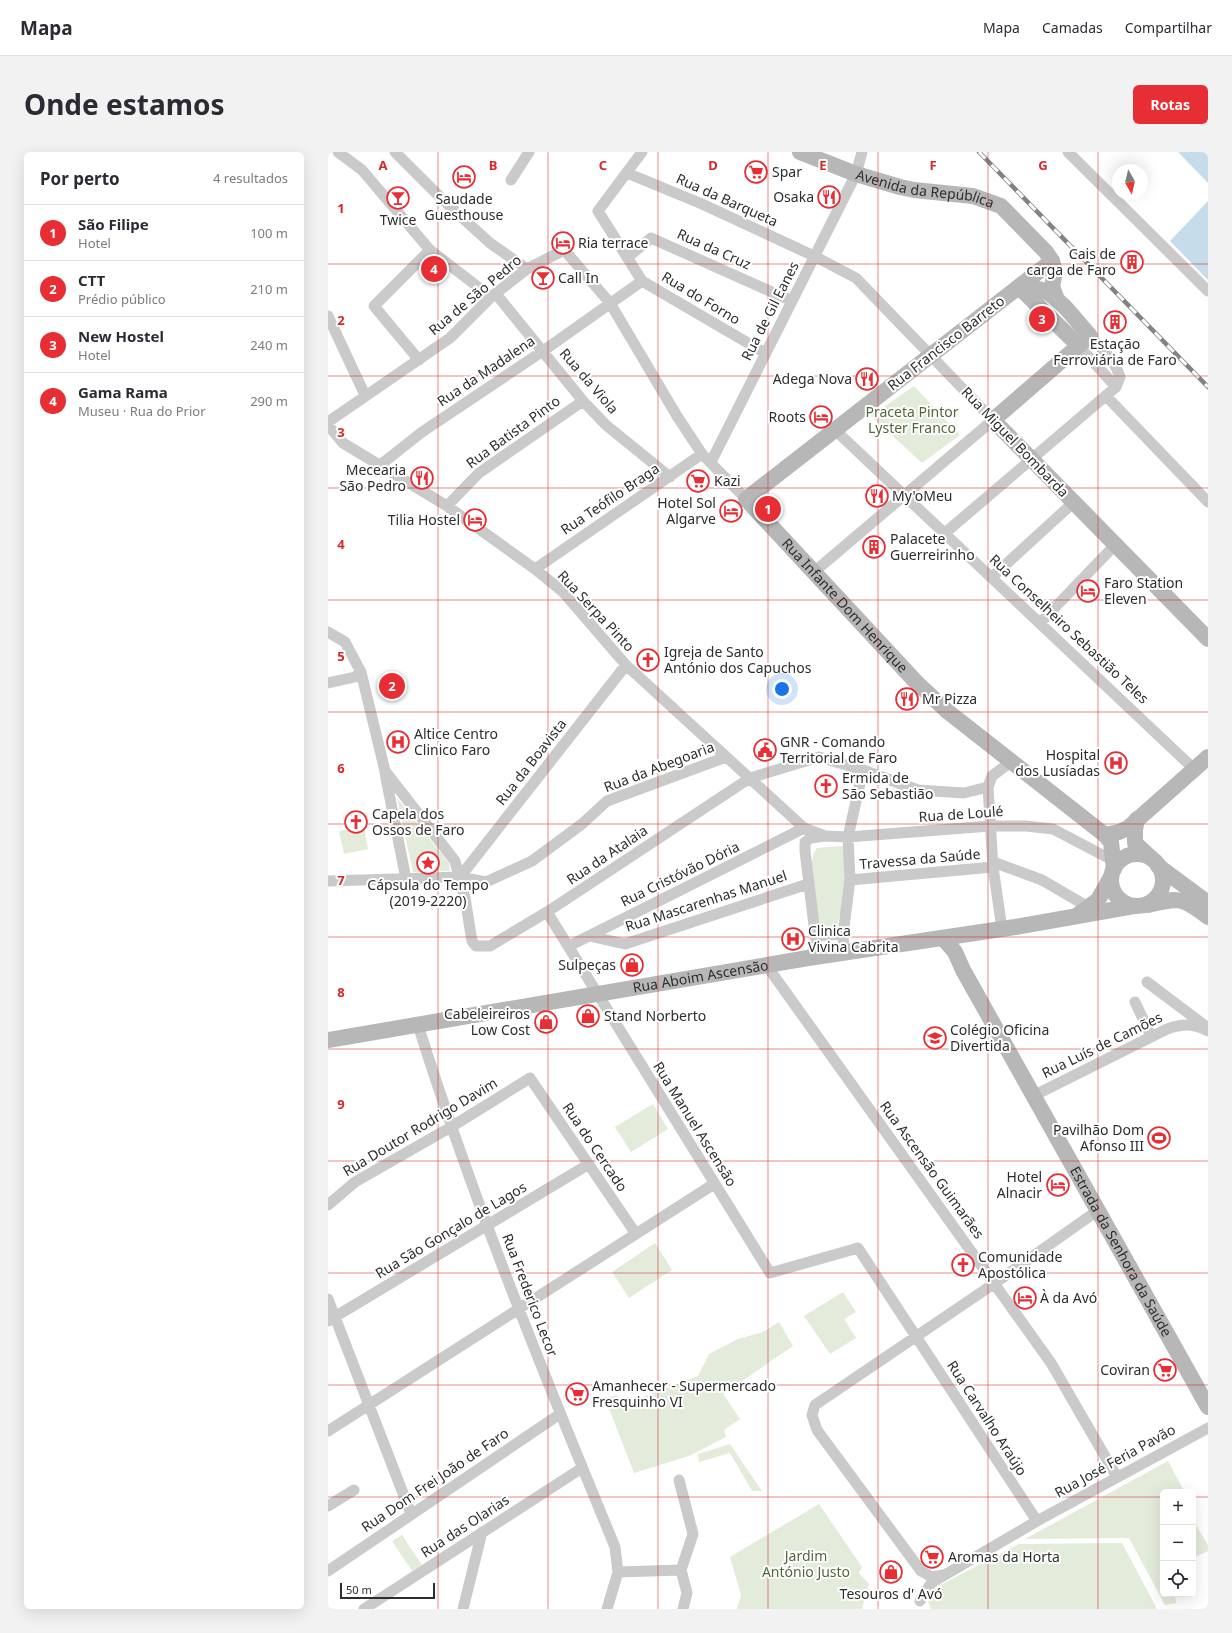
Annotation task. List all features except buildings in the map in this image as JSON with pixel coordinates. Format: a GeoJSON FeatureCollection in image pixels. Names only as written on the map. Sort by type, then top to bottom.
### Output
{"type":"FeatureCollection","features":[{"type":"Feature","properties":{"kind":"street","name":"Rua da Viola"},"geometry":{"type":"LineString","coordinates":[[338,152],[362,170],[430,250],[494,296],[543,351],[582,402],[606,425],[670,477]]}},
{"type":"Feature","properties":{"kind":"street"},"geometry":{"type":"LineString","coordinates":[[395,152],[443,200],[490,243],[527,269]]}},
{"type":"Feature","properties":{"kind":"street"},"geometry":{"type":"LineString","coordinates":[[511,180],[529,152]]}},
{"type":"Feature","properties":{"kind":"street"},"geometry":{"type":"LineString","coordinates":[[642,152],[598,211],[642,281]]}},
{"type":"Feature","properties":{"kind":"street","name":"Avenida da República"},"geometry":{"type":"LineString","coordinates":[[800,152],[856,174],[914,190],[973,196],[994,202],[1010,213],[1046,252],[1052,262]]}},
{"type":"Feature","properties":{"kind":"street","name":"Rua de Gil Eanes"},"geometry":{"type":"LineString","coordinates":[[711,462],[856,174],[862,152]]}},
{"type":"Feature","properties":{"kind":"street"},"geometry":{"type":"LineString","coordinates":[[1068,152],[1208,291]]}},
{"type":"Feature","properties":{"kind":"street","name":"Rua da Barqueta"},"geometry":{"type":"LineString","coordinates":[[627,173],[702,204],[814,256]]}},
{"type":"Feature","properties":{"kind":"street","name":"Rua da Cruz"},"geometry":{"type":"LineString","coordinates":[[628,257],[651,238],[792,300]]}},
{"type":"Feature","properties":{"kind":"street","name":"Rua de São Pedro"},"geometry":{"type":"LineString","coordinates":[[328,422],[450,338],[494,296],[527,269],[562,247]]}},
{"type":"Feature","properties":{"kind":"street","name":"Rua Infante Dom Henrique"},"geometry":{"type":"LineString","coordinates":[[562,247],[610,303],[677,416],[702,454],[746,499],[916,682],[977,736],[1012,761],[1105,835],[1111,842],[1113,869]]}},
{"type":"Feature","properties":{"kind":"street"},"geometry":{"type":"LineString","coordinates":[[419,360],[374,306],[430,250]]}},
{"type":"Feature","properties":{"kind":"street","name":"Rua Miguel Bombarda"},"geometry":{"type":"LineString","coordinates":[[814,256],[856,278],[1208,639]]}},
{"type":"Feature","properties":{"kind":"street"},"geometry":{"type":"LineString","coordinates":[[1052,262],[1055,273],[1052,286],[1057,300],[1116,387]]}},
{"type":"Feature","properties":{"kind":"street","name":"Rua Francisco Barreto"},"geometry":{"type":"LineString","coordinates":[[746,499],[1052,262]]}},
{"type":"Feature","properties":{"kind":"street","name":"Rua da Madalena"},"geometry":{"type":"LineString","coordinates":[[379,466],[422,432],[543,351],[642,281]]}},
{"type":"Feature","properties":{"kind":"street","name":"Rua do Forno"},"geometry":{"type":"LineString","coordinates":[[642,281],[765,354]]}},
{"type":"Feature","properties":{"kind":"street"},"geometry":{"type":"LineString","coordinates":[[1019,287],[1034,288],[1046,291],[1057,300]]}},
{"type":"Feature","properties":{"kind":"street"},"geometry":{"type":"LineString","coordinates":[[945,533],[1106,396],[1116,387],[1120,378],[1112,358],[1084,341],[1019,287]]}},
{"type":"Feature","properties":{"kind":"street"},"geometry":{"type":"LineString","coordinates":[[328,316],[366,396]]}},
{"type":"Feature","properties":{"kind":"street"},"geometry":{"type":"LineString","coordinates":[[814,572],[1084,341]]}},
{"type":"Feature","properties":{"kind":"street"},"geometry":{"type":"LineString","coordinates":[[1106,396],[1208,502]]}},
{"type":"Feature","properties":{"kind":"street","name":"Rua Batista Pinto"},"geometry":{"type":"LineString","coordinates":[[446,506],[479,473],[582,402]]}},
{"type":"Feature","properties":{"kind":"street","name":"Rua Serpa Pinto"},"geometry":{"type":"LineString","coordinates":[[328,425],[343,443],[446,506],[535,569],[563,592],[626,665],[804,828]]}},
{"type":"Feature","properties":{"kind":"street","name":"Rua Conselheiro Sebastião Teles"},"geometry":{"type":"LineString","coordinates":[[835,430],[1194,769]]}},
{"type":"Feature","properties":{"kind":"street","name":"Rua Teófilo Braga"},"geometry":{"type":"LineString","coordinates":[[535,569],[702,454]]}},
{"type":"Feature","properties":{"kind":"street"},"geometry":{"type":"LineString","coordinates":[[992,577],[1074,502]]}},
{"type":"Feature","properties":{"kind":"street"},"geometry":{"type":"LineString","coordinates":[[1040,623],[1115,545]]}},
{"type":"Feature","properties":{"kind":"street"},"geometry":{"type":"LineString","coordinates":[[328,632],[345,642],[361,672],[385,771],[406,879]]}},
{"type":"Feature","properties":{"kind":"street","name":"Rua da Boavista"},"geometry":{"type":"LineString","coordinates":[[460,877],[626,665]]}},
{"type":"Feature","properties":{"kind":"street"},"geometry":{"type":"LineString","coordinates":[[328,683],[355,677],[361,672]]}},
{"type":"Feature","properties":{"kind":"street","name":"Rua da Abegoaria"},"geometry":{"type":"LineString","coordinates":[[328,881],[460,877],[486,882],[532,861],[582,824],[607,801],[726,757]]}},
{"type":"Feature","properties":{"kind":"street"},"geometry":{"type":"LineString","coordinates":[[1105,835],[1119,832],[1128,828],[1208,757]]}},
{"type":"Feature","properties":{"kind":"street","name":"Rua da Atalaia"},"geometry":{"type":"LineString","coordinates":[[460,877],[472,941],[476,946],[490,946],[547,912],[750,778],[820,758],[864,770],[918,790],[964,793],[988,787]]}},
{"type":"Feature","properties":{"kind":"street"},"geometry":{"type":"LineString","coordinates":[[1002,929],[993,864],[988,787],[992,776],[1012,761]]}},
{"type":"Feature","properties":{"kind":"street"},"geometry":{"type":"LineString","coordinates":[[844,953],[843,934],[850,880],[848,837],[864,770]]}},
{"type":"Feature","properties":{"kind":"street"},"geometry":{"type":"LineString","coordinates":[[385,771],[455,862],[460,877]]}},
{"type":"Feature","properties":{"kind":"street"},"geometry":{"type":"LineString","coordinates":[[1137,819],[1135,843],[1156,863],[1162,878],[1161,890],[1157,897],[1138,906],[1124,903],[1116,896],[1112,887],[1113,869],[1124,858],[1132,855],[1147,856],[1156,863],[1208,903]]}},
{"type":"Feature","properties":{"kind":"street","name":"Rua de Loulé"},"geometry":{"type":"LineString","coordinates":[[804,828],[825,836],[848,837],[990,826],[1026,826],[1053,830],[1113,869]]}},
{"type":"Feature","properties":{"kind":"street","name":"Rua Cristóvão Dória"},"geometry":{"type":"LineString","coordinates":[[569,946],[791,836],[804,828]]}},
{"type":"Feature","properties":{"kind":"street"},"geometry":{"type":"LineString","coordinates":[[791,836],[799,840],[805,851]]}},
{"type":"Feature","properties":{"kind":"street"},"geometry":{"type":"LineString","coordinates":[[808,958],[814,950],[816,936],[808,884],[805,842],[811,838],[825,836]]}},
{"type":"Feature","properties":{"kind":"street"},"geometry":{"type":"LineString","coordinates":[[993,864],[1042,880],[1090,908]]}},
{"type":"Feature","properties":{"kind":"street","name":"Travessa da Saúde"},"geometry":{"type":"LineString","coordinates":[[850,880],[993,864]]}},
{"type":"Feature","properties":{"kind":"street","name":"Rua Aboim Ascensão"},"geometry":{"type":"LineString","coordinates":[[1074,917],[1090,908],[1098,900],[1113,869]]}},
{"type":"Feature","properties":{"kind":"street","name":"Rua Mascarenhas Manuel"},"geometry":{"type":"LineString","coordinates":[[589,936],[625,944],[808,884]]}},
{"type":"Feature","properties":{"kind":"street","name":"Rua Aboim Ascensão"},"geometry":{"type":"LineString","coordinates":[[328,1040],[808,958],[1002,929],[1169,900],[1184,900],[1208,917]]}},
{"type":"Feature","properties":{"kind":"street","name":"Rua Manuel Ascensão"},"geometry":{"type":"LineString","coordinates":[[547,912],[770,1273],[858,1248]]}},
{"type":"Feature","properties":{"kind":"street"},"geometry":{"type":"LineString","coordinates":[[963,970],[958,949],[961,941],[975,932]]}},
{"type":"Feature","properties":{"kind":"street"},"geometry":{"type":"LineString","coordinates":[[816,936],[843,934]]}},
{"type":"Feature","properties":{"kind":"street"},"geometry":{"type":"LineString","coordinates":[[943,938],[954,952],[963,970]]}},
{"type":"Feature","properties":{"kind":"street","name":"Rua Ascensão Guimarães"},"geometry":{"type":"LineString","coordinates":[[767,966],[1051,1363],[1117,1477]]}},
{"type":"Feature","properties":{"kind":"street","name":"Estrada da Senhora da Saúde"},"geometry":{"type":"LineString","coordinates":[[963,970],[1208,1407]]}},
{"type":"Feature","properties":{"kind":"street","name":"Rua Luís de Camões"},"geometry":{"type":"LineString","coordinates":[[1147,982],[1208,1029]]}},
{"type":"Feature","properties":{"kind":"street"},"geometry":{"type":"LineString","coordinates":[[1135,1002],[1151,1036]]}},
{"type":"Feature","properties":{"kind":"street"},"geometry":{"type":"LineString","coordinates":[[1170,1027],[1178,1018],[1178,1005]]}},
{"type":"Feature","properties":{"kind":"street","name":"Rua Luís de Camões"},"geometry":{"type":"LineString","coordinates":[[1033,1096],[1170,1027],[1182,1024],[1198,1025],[1208,1029]]}},
{"type":"Feature","properties":{"kind":"street","name":"Rua Frederico Lecor"},"geometry":{"type":"LineString","coordinates":[[418,1025],[451,1127],[519,1310],[614,1547],[618,1572]]}},
{"type":"Feature","properties":{"kind":"street","name":"Rua Doutor Rodrigo Davim"},"geometry":{"type":"LineString","coordinates":[[328,1205],[355,1182],[451,1127],[530,1078]]}},
{"type":"Feature","properties":{"kind":"street","name":"Rua do Cercado"},"geometry":{"type":"LineString","coordinates":[[530,1078],[636,1234]]}},
{"type":"Feature","properties":{"kind":"street","name":"Rua São Gonçalo de Lagos"},"geometry":{"type":"LineString","coordinates":[[331,1319],[589,1164]]}},
{"type":"Feature","properties":{"kind":"street"},"geometry":{"type":"LineString","coordinates":[[328,1431],[714,1184]]}},
{"type":"Feature","properties":{"kind":"street"},"geometry":{"type":"LineString","coordinates":[[947,1573],[932,1577],[921,1571],[817,1430],[812,1416],[814,1405],[915,1335],[995,1283],[1097,1211]]}},
{"type":"Feature","properties":{"kind":"street","name":"Rua Carvalho Araújo"},"geometry":{"type":"LineString","coordinates":[[858,1248],[1037,1521]]}},
{"type":"Feature","properties":{"kind":"street"},"geometry":{"type":"LineString","coordinates":[[328,1299],[331,1319],[369,1405],[411,1514]]}},
{"type":"Feature","properties":{"kind":"street","name":"Rua Dom Frei João de Faro"},"geometry":{"type":"LineString","coordinates":[[328,1571],[560,1414]]}},
{"type":"Feature","properties":{"kind":"street","name":"Rua José Feria Pavão"},"geometry":{"type":"LineString","coordinates":[[1037,1521],[1208,1428]]}},
{"type":"Feature","properties":{"kind":"street","name":"Rua das Olarias"},"geometry":{"type":"LineString","coordinates":[[364,1609],[582,1468]]}},
{"type":"Feature","properties":{"kind":"street"},"geometry":{"type":"LineString","coordinates":[[679,1480],[693,1534],[681,1570],[687,1593],[683,1609]]}},
{"type":"Feature","properties":{"kind":"street"},"geometry":{"type":"LineString","coordinates":[[328,1506],[354,1490]]}},
{"type":"Feature","properties":{"kind":"street"},"geometry":{"type":"LineString","coordinates":[[919,1605],[931,1583],[1037,1521]]}},
{"type":"Feature","properties":{"kind":"street"},"geometry":{"type":"LineString","coordinates":[[463,1609],[482,1532]]}},
{"type":"Feature","properties":{"kind":"street"},"geometry":{"type":"LineString","coordinates":[[607,1609],[618,1572],[681,1570]]}},
{"type":"Feature","properties":{"kind":"street"},"geometry":{"type":"LineString","coordinates":[[919,1605],[922,1581],[921,1571]]}},
{"type":"Feature","properties":{"kind":"green space","name":"Praceta Pintor Lyster Franco"},"geometry":{"type":"Polygon","coordinates":[[[914,386],[960,435],[922,463],[871,416],[914,386]]]}},
{"type":"Feature","properties":{"kind":"green space"},"geometry":{"type":"Polygon","coordinates":[[[397,798],[449,863],[450,871],[413,872],[397,798]]]}},
{"type":"Feature","properties":{"kind":"green space"},"geometry":{"type":"Polygon","coordinates":[[[364,826],[368,849],[344,854],[339,831],[364,826]]]}},
{"type":"Feature","properties":{"kind":"green space"},"geometry":{"type":"Polygon","coordinates":[[[842,846],[847,854],[849,864],[848,885],[837,926],[833,931],[826,933],[821,929],[818,922],[812,884],[812,863],[817,848],[842,846]]]}},
{"type":"Feature","properties":{"kind":"green space"},"geometry":{"type":"Polygon","coordinates":[[[653,1104],[668,1129],[631,1152],[615,1127],[653,1104]]]}},
{"type":"Feature","properties":{"kind":"green space"},"geometry":{"type":"Polygon","coordinates":[[[655,1243],[672,1270],[629,1298],[612,1272],[655,1243]]]}},
{"type":"Feature","properties":{"kind":"green space"},"geometry":{"type":"Polygon","coordinates":[[[843,1292],[856,1312],[844,1319],[856,1338],[830,1354],[804,1316],[843,1292]]]}},
{"type":"Feature","properties":{"kind":"green space"},"geometry":{"type":"Polygon","coordinates":[[[779,1322],[793,1346],[723,1394],[740,1419],[724,1430],[726,1437],[689,1456],[634,1473],[605,1398],[617,1395],[622,1405],[698,1376],[709,1354],[738,1339],[763,1332],[779,1322]]]}},
{"type":"Feature","properties":{"kind":"green space"},"geometry":{"type":"Polygon","coordinates":[[[730,1444],[762,1491],[752,1491],[730,1453],[699,1462],[698,1454],[730,1444]]]}},
{"type":"Feature","properties":{"kind":"green space"},"geometry":{"type":"Polygon","coordinates":[[[1168,1461],[1183,1489],[1160,1489],[1160,1596],[1129,1538],[1025,1539],[1168,1461]]]}},
{"type":"Feature","properties":{"kind":"green space","name":"Jardim António Justo"},"geometry":{"type":"Polygon","coordinates":[[[819,1504],[862,1567],[859,1573],[869,1584],[862,1609],[737,1609],[741,1595],[730,1557],[819,1504]]]}},
{"type":"Feature","properties":{"kind":"green space"},"geometry":{"type":"Polygon","coordinates":[[[1196,1525],[1208,1545],[1208,1551],[1196,1557],[1196,1525]]]}},
{"type":"Feature","properties":{"kind":"green space"},"geometry":{"type":"Polygon","coordinates":[[[402,1535],[422,1565],[412,1571],[392,1541],[402,1535]]]}},
{"type":"Feature","properties":{"kind":"green space"},"geometry":{"type":"Polygon","coordinates":[[[1122,1543],[1157,1609],[931,1609],[927,1599],[935,1588],[1019,1544],[1122,1543]]]}},
{"type":"Feature","properties":{"kind":"green space"},"geometry":{"type":"Polygon","coordinates":[[[1161,1597],[1175,1597],[1176,1603],[1165,1605],[1161,1597]]]}},
{"type":"Feature","properties":{"kind":"water"},"geometry":{"type":"Polygon","coordinates":[[[1178,152],[1208,152],[1208,183],[1178,152]]]}},
{"type":"Feature","properties":{"kind":"water"},"geometry":{"type":"Polygon","coordinates":[[[1208,201],[1208,280],[1170,241],[1208,201]]]}},
{"type":"Feature","properties":{"kind":"railway"},"geometry":{"type":"LineString","coordinates":[[979,152],[1208,387]]}},
{"type":"Feature","properties":{"kind":"place","name":"Spar"},"geometry":{"type":"Point","coordinates":[756,172]}},
{"type":"Feature","properties":{"kind":"place","name":"Saudade Guesthouse"},"geometry":{"type":"Point","coordinates":[464,177]}},
{"type":"Feature","properties":{"kind":"place","name":"Osaka"},"geometry":{"type":"Point","coordinates":[829,197]}},
{"type":"Feature","properties":{"kind":"place","name":"Twice"},"geometry":{"type":"Point","coordinates":[398,198]}},
{"type":"Feature","properties":{"kind":"place","name":"Ria terrace"},"geometry":{"type":"Point","coordinates":[563,243]}},
{"type":"Feature","properties":{"kind":"place","name":"Cais de carga de Faro"},"geometry":{"type":"Point","coordinates":[1132,262]}},
{"type":"Feature","properties":{"kind":"place","name":"Gama Rama"},"geometry":{"type":"Point","coordinates":[434,269]}},
{"type":"Feature","properties":{"kind":"place","name":"Call In"},"geometry":{"type":"Point","coordinates":[543,278]}},
{"type":"Feature","properties":{"kind":"place","name":"New Hostel"},"geometry":{"type":"Point","coordinates":[1042,319]}},
{"type":"Feature","properties":{"kind":"place","name":"Estação Ferroviária de Faro"},"geometry":{"type":"Point","coordinates":[1115,322]}},
{"type":"Feature","properties":{"kind":"place","name":"Adega Nova"},"geometry":{"type":"Point","coordinates":[867,379]}},
{"type":"Feature","properties":{"kind":"place","name":"Roots"},"geometry":{"type":"Point","coordinates":[821,417]}},
{"type":"Feature","properties":{"kind":"place","name":"Mecearia São Pedro"},"geometry":{"type":"Point","coordinates":[422,478]}},
{"type":"Feature","properties":{"kind":"place","name":"Kazi"},"geometry":{"type":"Point","coordinates":[698,481]}},
{"type":"Feature","properties":{"kind":"place","name":"My'oMeu"},"geometry":{"type":"Point","coordinates":[877,496]}},
{"type":"Feature","properties":{"kind":"place","name":"São Filipe"},"geometry":{"type":"Point","coordinates":[768,509]}},
{"type":"Feature","properties":{"kind":"place","name":"Hotel Sol Algarve"},"geometry":{"type":"Point","coordinates":[731,511]}},
{"type":"Feature","properties":{"kind":"place","name":"Tilia Hostel"},"geometry":{"type":"Point","coordinates":[475,520]}},
{"type":"Feature","properties":{"kind":"place","name":"Palacete Guerreirinho"},"geometry":{"type":"Point","coordinates":[874,547]}},
{"type":"Feature","properties":{"kind":"place","name":"Faro Station Eleven"},"geometry":{"type":"Point","coordinates":[1088,591]}},
{"type":"Feature","properties":{"kind":"place","name":"Igreja de Santo António dos Capuchos"},"geometry":{"type":"Point","coordinates":[648,660]}},
{"type":"Feature","properties":{"kind":"place","name":"CTT"},"geometry":{"type":"Point","coordinates":[392,686]}},
{"type":"Feature","properties":{"kind":"place","name":"Mr Pizza"},"geometry":{"type":"Point","coordinates":[907,699]}},
{"type":"Feature","properties":{"kind":"place","name":"Altice Centro Clinico Faro"},"geometry":{"type":"Point","coordinates":[398,742]}},
{"type":"Feature","properties":{"kind":"place","name":"GNR - Comando Territorial de Faro"},"geometry":{"type":"Point","coordinates":[765,750]}},
{"type":"Feature","properties":{"kind":"place","name":"Hospital dos Lusíadas"},"geometry":{"type":"Point","coordinates":[1116,763]}},
{"type":"Feature","properties":{"kind":"place","name":"Ermida de São Sebastião"},"geometry":{"type":"Point","coordinates":[826,786]}},
{"type":"Feature","properties":{"kind":"place","name":"Capela dos Ossos de Faro"},"geometry":{"type":"Point","coordinates":[356,822]}},
{"type":"Feature","properties":{"kind":"place","name":"Cápsula do Tempo (2019-2220)"},"geometry":{"type":"Point","coordinates":[428,863]}},
{"type":"Feature","properties":{"kind":"place","name":"Clinica Vivina Cabrita"},"geometry":{"type":"Point","coordinates":[793,939]}},
{"type":"Feature","properties":{"kind":"place","name":"Sulpeças"},"geometry":{"type":"Point","coordinates":[632,965]}},
{"type":"Feature","properties":{"kind":"place","name":"Stand Norberto"},"geometry":{"type":"Point","coordinates":[588,1016]}},
{"type":"Feature","properties":{"kind":"place","name":"Cabeleireiros Low Cost"},"geometry":{"type":"Point","coordinates":[546,1022]}},
{"type":"Feature","properties":{"kind":"place","name":"Colégio Oficina Divertida"},"geometry":{"type":"Point","coordinates":[935,1038]}},
{"type":"Feature","properties":{"kind":"place","name":"Pavilhão Dom Afonso III"},"geometry":{"type":"Point","coordinates":[1159,1138]}},
{"type":"Feature","properties":{"kind":"place","name":"Hotel Alnacir"},"geometry":{"type":"Point","coordinates":[1058,1185]}},
{"type":"Feature","properties":{"kind":"place","name":"Comunidade Apostólica"},"geometry":{"type":"Point","coordinates":[963,1265]}},
{"type":"Feature","properties":{"kind":"place","name":"À da Avó"},"geometry":{"type":"Point","coordinates":[1025,1298]}},
{"type":"Feature","properties":{"kind":"place","name":"Coviran"},"geometry":{"type":"Point","coordinates":[1165,1370]}},
{"type":"Feature","properties":{"kind":"place","name":"Amanhecer - Supermercado Fresquinho VI"},"geometry":{"type":"Point","coordinates":[577,1394]}},
{"type":"Feature","properties":{"kind":"place","name":"Aromas da Horta"},"geometry":{"type":"Point","coordinates":[932,1557]}},
{"type":"Feature","properties":{"kind":"place","name":"Tesouros d' Avó"},"geometry":{"type":"Point","coordinates":[891,1572]}}]}
